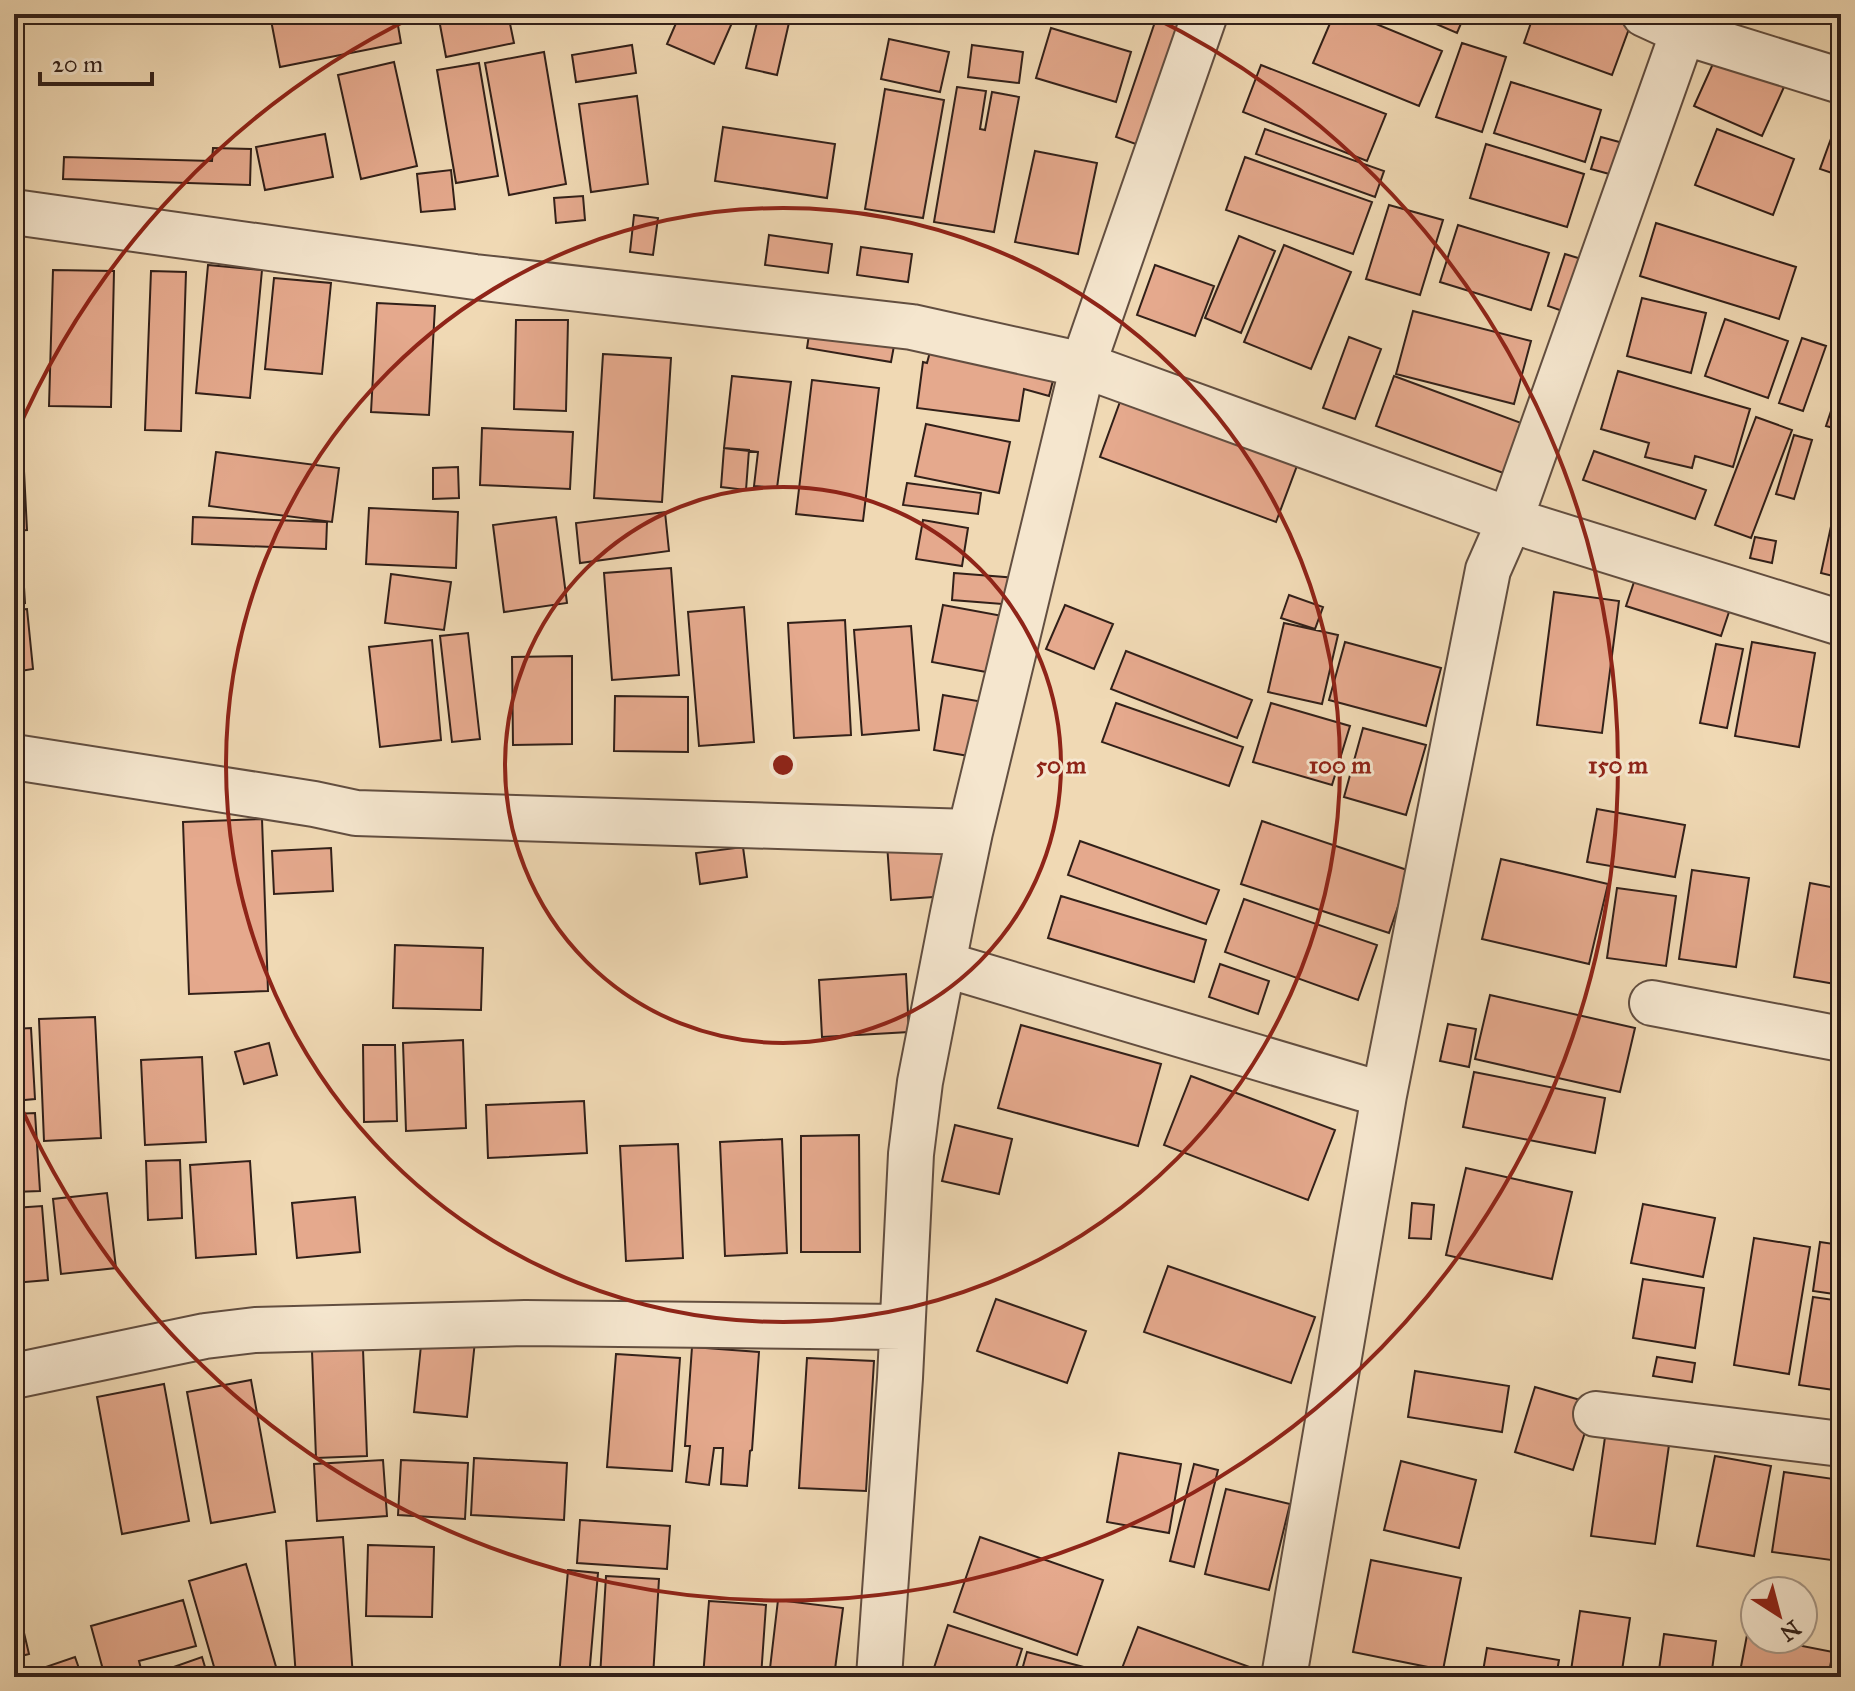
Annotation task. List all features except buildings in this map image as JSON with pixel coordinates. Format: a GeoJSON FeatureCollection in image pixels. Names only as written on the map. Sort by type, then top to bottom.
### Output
{"type":"FeatureCollection","features":[{"type":"Feature","properties":{"kind":"street"},"geometry":{"type":"LineString","coordinates":[[879,1677],[911,1154],[920,1082],[943,964],[970,832],[1083,365],[1205,14]]}},
{"type":"Feature","properties":{"kind":"street"},"geometry":{"type":"LineString","coordinates":[[1644,14],[1683,32],[1841,81]]}},
{"type":"Feature","properties":{"kind":"street"},"geometry":{"type":"LineString","coordinates":[[1284,1677],[1384,1095],[1488,570],[1510,520],[1683,32]]}},
{"type":"Feature","properties":{"kind":"street"},"geometry":{"type":"LineString","coordinates":[[14,212],[475,277],[912,327],[1083,365],[1510,520],[1841,623]]}},
{"type":"Feature","properties":{"kind":"street"},"geometry":{"type":"LineString","coordinates":[[14,757],[356,813],[970,832]]}},
{"type":"Feature","properties":{"kind":"street"},"geometry":{"type":"LineString","coordinates":[[943,964],[1384,1095]]}},
{"type":"Feature","properties":{"kind":"street"},"geometry":{"type":"LineString","coordinates":[[1652,1003],[1841,1039]]}},
{"type":"Feature","properties":{"kind":"street"},"geometry":{"type":"LineString","coordinates":[[14,1376],[205,1336],[255,1330],[525,1323],[902,1327]]}},
{"type":"Feature","properties":{"kind":"street"},"geometry":{"type":"LineString","coordinates":[[1596,1414],[1841,1444]]}}]}
